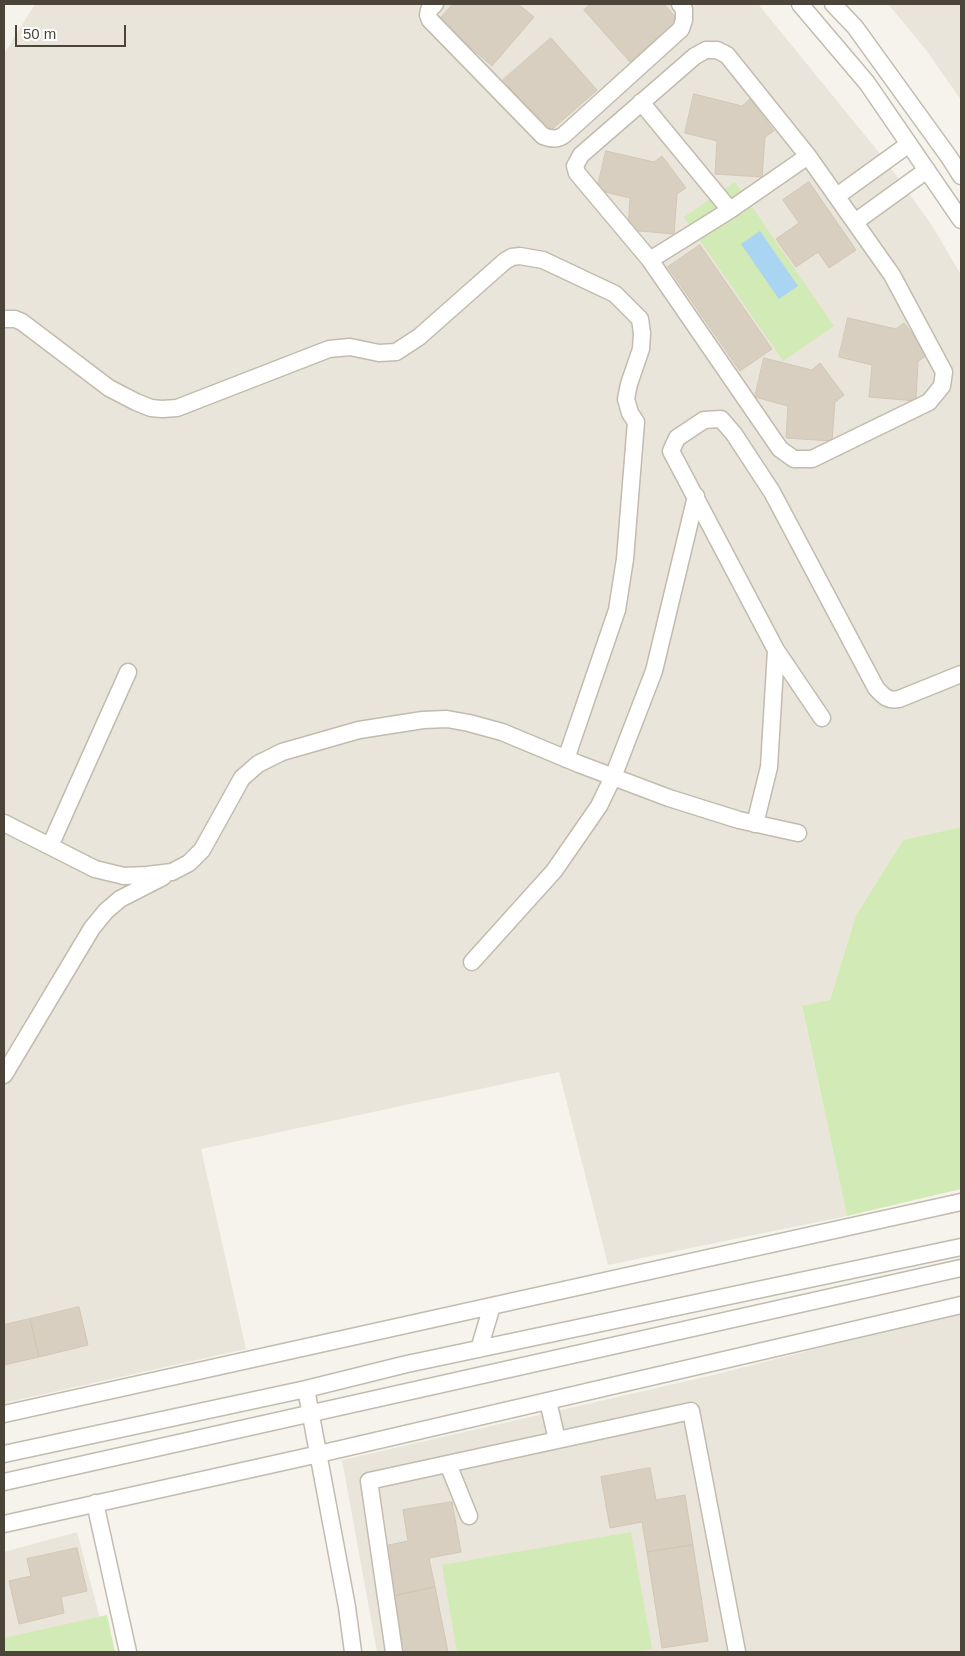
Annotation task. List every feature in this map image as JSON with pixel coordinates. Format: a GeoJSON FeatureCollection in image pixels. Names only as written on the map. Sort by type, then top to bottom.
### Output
{"type":"FeatureCollection","features":[{"type":"Feature","properties":{"kind":"street"},"geometry":{"type":"LineString","coordinates":[[435,4],[429,10],[430,20],[543,136],[558,139],[680,29],[684,20],[684,9],[680,4]]}},
{"type":"Feature","properties":{"kind":"street"},"geometry":{"type":"LineString","coordinates":[[800,4],[867,83],[961,220]]}},
{"type":"Feature","properties":{"kind":"street"},"geometry":{"type":"LineString","coordinates":[[833,4],[855,27],[961,176]]}},
{"type":"Feature","properties":{"kind":"street"},"geometry":{"type":"LineString","coordinates":[[706,50],[717,50],[727,55],[808,156],[892,275],[944,372],[944,379],[942,386],[929,402],[812,459],[794,459],[780,449],[650,260],[577,173],[575,166],[580,155],[695,56],[706,50]]}},
{"type":"Feature","properties":{"kind":"street"},"geometry":{"type":"LineString","coordinates":[[642,102],[730,210]]}},
{"type":"Feature","properties":{"kind":"street"},"geometry":{"type":"LineString","coordinates":[[837,196],[909,144]]}},
{"type":"Feature","properties":{"kind":"street"},"geometry":{"type":"LineString","coordinates":[[650,260],[730,210],[808,156]]}},
{"type":"Feature","properties":{"kind":"street"},"geometry":{"type":"LineString","coordinates":[[854,222],[927,170]]}},
{"type":"Feature","properties":{"kind":"street"},"geometry":{"type":"LineString","coordinates":[[4,319],[14,318],[22,322],[109,388],[151,408],[162,409],[177,408],[329,349],[350,347],[379,353],[396,352],[419,337],[505,261],[512,257],[520,256],[543,260],[615,294],[640,320],[642,333],[641,349],[626,399],[630,413],[636,422],[625,559],[616,610],[566,759]]}},
{"type":"Feature","properties":{"kind":"street"},"geometry":{"type":"LineString","coordinates":[[822,718],[776,650],[672,451],[677,438],[704,420],[721,419],[734,434],[772,492],[876,688],[885,698],[892,700],[961,674]]}},
{"type":"Feature","properties":{"kind":"street"},"geometry":{"type":"LineString","coordinates":[[472,962],[554,871],[599,806],[613,777],[654,671],[696,496]]}},
{"type":"Feature","properties":{"kind":"street"},"geometry":{"type":"LineString","coordinates":[[755,824],[769,767],[776,650]]}},
{"type":"Feature","properties":{"kind":"street"},"geometry":{"type":"LineString","coordinates":[[50,846],[128,672]]}},
{"type":"Feature","properties":{"kind":"street"},"geometry":{"type":"LineString","coordinates":[[4,1075],[92,928],[106,911],[120,899],[188,863],[202,850],[242,778],[258,764],[282,752],[359,730],[423,720],[447,719],[469,722],[502,732],[566,759],[670,798],[739,820],[798,833]]}},
{"type":"Feature","properties":{"kind":"street"},"geometry":{"type":"LineString","coordinates":[[4,823],[95,869],[124,876],[172,872]]}},
{"type":"Feature","properties":{"kind":"street"},"geometry":{"type":"LineString","coordinates":[[4,1414],[489,1315],[961,1202]]}},
{"type":"Feature","properties":{"kind":"street"},"geometry":{"type":"LineString","coordinates":[[4,1454],[961,1247]]}},
{"type":"Feature","properties":{"kind":"street"},"geometry":{"type":"LineString","coordinates":[[4,1482],[961,1268]]}},
{"type":"Feature","properties":{"kind":"street"},"geometry":{"type":"LineString","coordinates":[[4,1524],[319,1454],[961,1305]]}},
{"type":"Feature","properties":{"kind":"street"},"geometry":{"type":"LineString","coordinates":[[479,1350],[489,1315]]}},
{"type":"Feature","properties":{"kind":"street"},"geometry":{"type":"LineString","coordinates":[[306,1388],[347,1607],[353,1652]]}},
{"type":"Feature","properties":{"kind":"street"},"geometry":{"type":"LineString","coordinates":[[548,1401],[557,1440]]}},
{"type":"Feature","properties":{"kind":"street"},"geometry":{"type":"LineString","coordinates":[[394,1652],[368,1481],[691,1411],[737,1652]]}},
{"type":"Feature","properties":{"kind":"street"},"geometry":{"type":"LineString","coordinates":[[448,1464],[469,1516]]}},
{"type":"Feature","properties":{"kind":"street"},"geometry":{"type":"LineString","coordinates":[[95,1503],[128,1652]]}},
{"type":"Feature","properties":{"kind":"shaded area"},"geometry":{"type":"Polygon","coordinates":[[[35,4],[758,4],[886,161],[933,227],[961,275],[961,827],[903,840],[856,915],[830,1000],[802,1007],[847,1216],[608,1265],[559,1072],[201,1149],[246,1349],[4,1403],[4,54],[35,4]]]}},
{"type":"Feature","properties":{"kind":"shaded area"},"geometry":{"type":"Polygon","coordinates":[[[888,4],[961,4],[961,100],[926,50],[888,4]]]}},
{"type":"Feature","properties":{"kind":"shaded area"},"geometry":{"type":"Polygon","coordinates":[[[961,1312],[961,1652],[377,1652],[342,1460],[709,1376],[961,1312]]]}},
{"type":"Feature","properties":{"kind":"shaded area"},"geometry":{"type":"Polygon","coordinates":[[[77,1532],[109,1652],[4,1652],[4,1552],[77,1532]]]}},
{"type":"Feature","properties":{"kind":"green space"},"geometry":{"type":"Polygon","coordinates":[[[735,182],[834,326],[783,361],[684,217],[735,182]]]}},
{"type":"Feature","properties":{"kind":"green space"},"geometry":{"type":"Polygon","coordinates":[[[961,827],[961,1189],[847,1216],[802,1006],[830,1000],[856,915],[903,840],[961,827]]]}},
{"type":"Feature","properties":{"kind":"green space"},"geometry":{"type":"Polygon","coordinates":[[[631,1532],[652,1649],[631,1652],[457,1652],[442,1565],[631,1532]]]}},
{"type":"Feature","properties":{"kind":"green space"},"geometry":{"type":"Polygon","coordinates":[[[107,1615],[115,1652],[4,1652],[4,1638],[107,1615]]]}},
{"type":"Feature","properties":{"kind":"water"},"geometry":{"type":"Polygon","coordinates":[[[760,231],[798,286],[779,299],[741,244],[760,231]]]}},
{"type":"Feature","properties":{"kind":"building"},"geometry":{"type":"Polygon","coordinates":[[[453,4],[518,4],[534,17],[492,66],[439,20],[453,4]]]}},
{"type":"Feature","properties":{"kind":"building"},"geometry":{"type":"Polygon","coordinates":[[[591,4],[664,4],[678,20],[630,62],[584,10],[591,4]]]}},
{"type":"Feature","properties":{"kind":"building"},"geometry":{"type":"Polygon","coordinates":[[[551,38],[597,90],[549,132],[503,80],[551,38]]]}},
{"type":"Feature","properties":{"kind":"building"},"geometry":{"type":"Polygon","coordinates":[[[694,94],[742,106],[750,99],[774,131],[765,137],[762,177],[715,174],[717,141],[685,133],[694,94]]]}},
{"type":"Feature","properties":{"kind":"building"},"geometry":{"type":"Polygon","coordinates":[[[606,151],[654,162],[662,156],[686,188],[677,194],[674,234],[628,230],[630,198],[597,190],[606,151]]]}},
{"type":"Feature","properties":{"kind":"building"},"geometry":{"type":"Polygon","coordinates":[[[809,182],[856,250],[829,268],[818,252],[796,267],[776,239],[799,223],[783,200],[809,182]]]}},
{"type":"Feature","properties":{"kind":"building"},"geometry":{"type":"Polygon","coordinates":[[[700,245],[772,349],[740,371],[668,267],[700,245]]]}},
{"type":"Feature","properties":{"kind":"building"},"geometry":{"type":"Polygon","coordinates":[[[848,318],[896,329],[904,323],[928,355],[918,361],[916,401],[869,397],[872,365],[839,357],[848,318]]]}},
{"type":"Feature","properties":{"kind":"building"},"geometry":{"type":"Polygon","coordinates":[[[764,358],[812,370],[820,363],[844,395],[835,402],[832,441],[786,438],[788,406],[755,397],[764,358]]]}},
{"type":"Feature","properties":{"kind":"building"},"geometry":{"type":"Polygon","coordinates":[[[79,1307],[88,1345],[39,1357],[30,1319],[79,1307]]]}},
{"type":"Feature","properties":{"kind":"building"},"geometry":{"type":"Polygon","coordinates":[[[30,1319],[39,1357],[4,1365],[4,1325],[30,1319]]]}},
{"type":"Feature","properties":{"kind":"building"},"geometry":{"type":"Polygon","coordinates":[[[650,1468],[656,1500],[685,1495],[693,1545],[647,1552],[642,1522],[610,1528],[601,1477],[650,1468]]]}},
{"type":"Feature","properties":{"kind":"building"},"geometry":{"type":"Polygon","coordinates":[[[452,1502],[461,1552],[429,1558],[435,1587],[389,1597],[379,1547],[408,1541],[403,1510],[452,1502]]]}},
{"type":"Feature","properties":{"kind":"building"},"geometry":{"type":"Polygon","coordinates":[[[693,1545],[708,1641],[662,1648],[647,1552],[693,1545]]]}},
{"type":"Feature","properties":{"kind":"building"},"geometry":{"type":"Polygon","coordinates":[[[77,1548],[87,1591],[61,1597],[64,1613],[19,1624],[9,1581],[31,1576],[27,1559],[77,1548]]]}},
{"type":"Feature","properties":{"kind":"building"},"geometry":{"type":"Polygon","coordinates":[[[435,1587],[448,1652],[400,1652],[389,1597],[435,1587]]]}}]}
